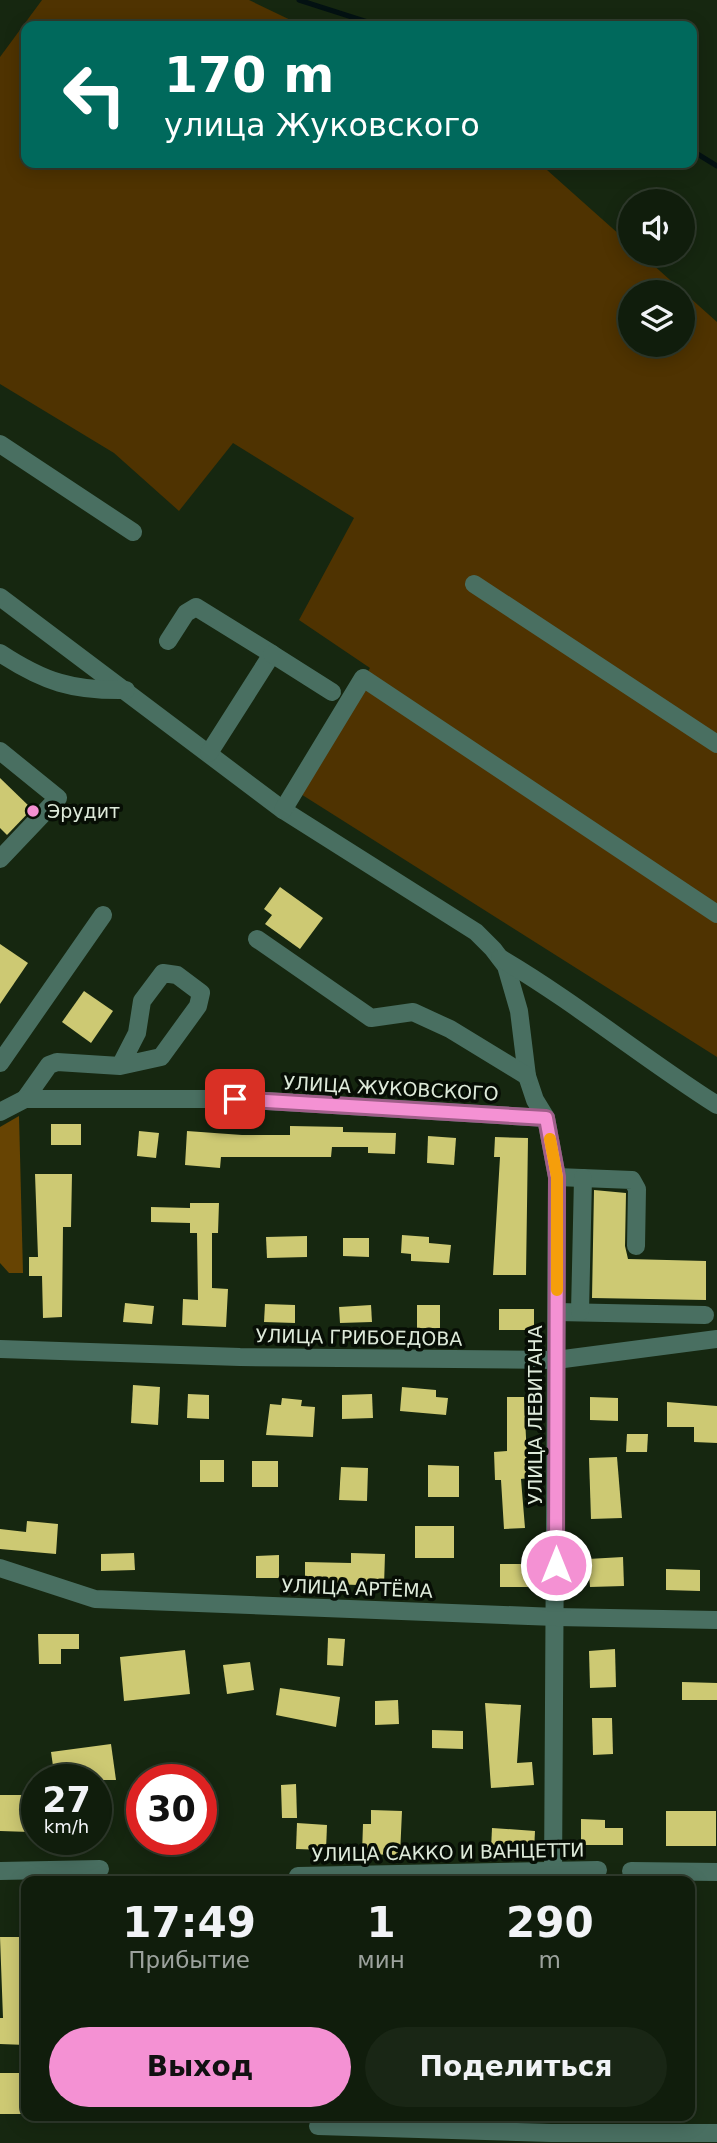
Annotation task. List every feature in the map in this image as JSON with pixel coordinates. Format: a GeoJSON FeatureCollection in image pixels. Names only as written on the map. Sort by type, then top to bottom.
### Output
{"type":"FeatureCollection","features":[{"type":"Feature","properties":{"kind":"street"},"geometry":{"type":"LineString","coordinates":[[0,444],[133,532]]}},
{"type":"Feature","properties":{"kind":"street"},"geometry":{"type":"LineString","coordinates":[[474,584],[717,744]]}},
{"type":"Feature","properties":{"kind":"street"},"geometry":{"type":"LineString","coordinates":[[0,597],[283,810],[476,932],[499,957],[537,980],[654,1066],[717,1105]]}},
{"type":"Feature","properties":{"kind":"street"},"geometry":{"type":"LineString","coordinates":[[168,640],[186,613],[196,607],[332,692]]}},
{"type":"Feature","properties":{"kind":"street"},"geometry":{"type":"LineString","coordinates":[[0,653],[29,672],[64,686],[89,691],[126,690]]}},
{"type":"Feature","properties":{"kind":"street"},"geometry":{"type":"LineString","coordinates":[[209,753],[272,654]]}},
{"type":"Feature","properties":{"kind":"street"},"geometry":{"type":"LineString","coordinates":[[283,810],[363,678],[717,914]]}},
{"type":"Feature","properties":{"kind":"street"},"geometry":{"type":"LineString","coordinates":[[0,751],[58,797],[0,859]]}},
{"type":"Feature","properties":{"kind":"street"},"geometry":{"type":"LineString","coordinates":[[0,1063],[103,915]]}},
{"type":"Feature","properties":{"kind":"street"},"geometry":{"type":"LineString","coordinates":[[257,939],[371,1018],[413,1012],[450,1029],[527,1076]]}},
{"type":"Feature","properties":{"kind":"street","name":"УЛИЦА ЛЕВИТАНА"},"geometry":{"type":"LineString","coordinates":[[499,957],[506,966],[519,1010],[527,1076],[535,1100],[546,1118],[557,1177],[556,1618],[552,1875]]}},
{"type":"Feature","properties":{"kind":"street"},"geometry":{"type":"LineString","coordinates":[[0,1112],[24,1099],[49,1065],[57,1062],[120,1066],[161,1057],[198,1006],[201,993],[177,975],[163,973],[142,1001],[137,1033],[120,1066]]}},
{"type":"Feature","properties":{"kind":"street","name":"УЛИЦА ЖУКОВСКОГО"},"geometry":{"type":"LineString","coordinates":[[24,1099],[235,1099],[546,1118]]}},
{"type":"Feature","properties":{"kind":"street"},"geometry":{"type":"LineString","coordinates":[[557,1177],[627,1179],[636,1184],[636,1246]]}},
{"type":"Feature","properties":{"kind":"street"},"geometry":{"type":"LineString","coordinates":[[580,1312],[583,1178]]}},
{"type":"Feature","properties":{"kind":"street"},"geometry":{"type":"LineString","coordinates":[[557,1312],[705,1315]]}},
{"type":"Feature","properties":{"kind":"street","name":"УЛИЦА ГРИБОЕДОВА"},"geometry":{"type":"LineString","coordinates":[[1,1344],[240,1357],[556,1360],[717,1339]]}},
{"type":"Feature","properties":{"kind":"street","name":"УЛИЦА АРТЁМА"},"geometry":{"type":"LineString","coordinates":[[0,1568],[95,1599],[556,1618],[717,1620]]}},
{"type":"Feature","properties":{"kind":"street"},"geometry":{"type":"LineString","coordinates":[[0,1871],[100,1869]]}},
{"type":"Feature","properties":{"kind":"street","name":"УЛИЦА САККО И ВАНЦЕТТИ"},"geometry":{"type":"LineString","coordinates":[[298,1876],[517,1873],[552,1875],[598,1870]]}},
{"type":"Feature","properties":{"kind":"street"},"geometry":{"type":"LineString","coordinates":[[631,1871],[717,1872]]}},
{"type":"Feature","properties":{"kind":"street"},"geometry":{"type":"LineString","coordinates":[[318,2126],[551,2124],[717,2133]]}},
{"type":"Feature","properties":{"kind":"shaded area"},"geometry":{"type":"Polygon","coordinates":[[[42,0],[249,0],[293,21],[27,21],[42,0]]]}},
{"type":"Feature","properties":{"kind":"shaded area"},"geometry":{"type":"Polygon","coordinates":[[[21,28],[21,168],[546,168],[618,233],[618,266],[654,266],[670,280],[618,280],[618,357],[695,357],[695,302],[717,322],[717,1057],[296,791],[370,668],[299,620],[354,518],[233,443],[179,511],[114,453],[0,384],[0,57],[21,28]]]}},
{"type":"Feature","properties":{"kind":"shaded area"},"geometry":{"type":"Polygon","coordinates":[[[19,1116],[23,1273],[9,1273],[0,1263],[0,1127],[19,1116]]]}},
{"type":"Feature","properties":{"kind":"building"},"geometry":{"type":"Polygon","coordinates":[[[0,778],[32,809],[7,835],[0,828],[0,778]]]}},
{"type":"Feature","properties":{"kind":"building"},"geometry":{"type":"Polygon","coordinates":[[[280,887],[323,918],[300,949],[265,924],[272,915],[264,909],[280,887]]]}},
{"type":"Feature","properties":{"kind":"building"},"geometry":{"type":"Polygon","coordinates":[[[0,944],[28,963],[0,1004],[0,944]]]}},
{"type":"Feature","properties":{"kind":"building"},"geometry":{"type":"Polygon","coordinates":[[[84,991],[113,1011],[91,1043],[62,1022],[84,991]]]}},
{"type":"Feature","properties":{"kind":"building"},"geometry":{"type":"Polygon","coordinates":[[[51,1124],[81,1124],[81,1145],[51,1145],[51,1124]]]}},
{"type":"Feature","properties":{"kind":"building"},"geometry":{"type":"Polygon","coordinates":[[[290,1126],[343,1127],[343,1132],[396,1133],[395,1154],[368,1153],[368,1147],[332,1147],[331,1157],[221,1157],[220,1168],[185,1165],[187,1131],[290,1135],[290,1126]]]}},
{"type":"Feature","properties":{"kind":"building"},"geometry":{"type":"Polygon","coordinates":[[[139,1131],[159,1133],[156,1158],[137,1156],[139,1131]]]}},
{"type":"Feature","properties":{"kind":"building"},"geometry":{"type":"Polygon","coordinates":[[[428,1136],[456,1138],[454,1165],[427,1163],[428,1136]]]}},
{"type":"Feature","properties":{"kind":"building"},"geometry":{"type":"Polygon","coordinates":[[[495,1137],[528,1138],[526,1275],[493,1275],[500,1157],[494,1157],[495,1137]]]}},
{"type":"Feature","properties":{"kind":"building"},"geometry":{"type":"Polygon","coordinates":[[[35,1174],[72,1174],[71,1227],[63,1227],[62,1317],[43,1318],[42,1276],[29,1276],[29,1257],[38,1257],[35,1174]]]}},
{"type":"Feature","properties":{"kind":"building"},"geometry":{"type":"Polygon","coordinates":[[[594,1190],[626,1193],[625,1246],[628,1259],[706,1261],[706,1300],[592,1298],[594,1190]]]}},
{"type":"Feature","properties":{"kind":"building"},"geometry":{"type":"Polygon","coordinates":[[[190,1203],[219,1203],[218,1233],[212,1233],[212,1288],[228,1289],[226,1327],[182,1325],[183,1299],[198,1300],[197,1233],[190,1233],[190,1223],[151,1222],[151,1207],[190,1208],[190,1203]]]}},
{"type":"Feature","properties":{"kind":"building"},"geometry":{"type":"Polygon","coordinates":[[[402,1235],[429,1237],[429,1243],[451,1245],[449,1263],[411,1261],[411,1254],[401,1253],[402,1235]]]}},
{"type":"Feature","properties":{"kind":"building"},"geometry":{"type":"Polygon","coordinates":[[[307,1236],[307,1257],[267,1258],[266,1237],[307,1236]]]}},
{"type":"Feature","properties":{"kind":"building"},"geometry":{"type":"Polygon","coordinates":[[[343,1238],[369,1238],[369,1257],[343,1256],[343,1238]]]}},
{"type":"Feature","properties":{"kind":"building"},"geometry":{"type":"Polygon","coordinates":[[[125,1303],[154,1306],[152,1324],[123,1322],[125,1303]]]}},
{"type":"Feature","properties":{"kind":"building"},"geometry":{"type":"Polygon","coordinates":[[[265,1304],[295,1305],[295,1323],[264,1322],[265,1304]]]}},
{"type":"Feature","properties":{"kind":"building"},"geometry":{"type":"Polygon","coordinates":[[[371,1305],[372,1322],[340,1323],[339,1307],[371,1305]]]}},
{"type":"Feature","properties":{"kind":"building"},"geometry":{"type":"Polygon","coordinates":[[[417,1305],[440,1305],[440,1328],[417,1328],[417,1305]]]}},
{"type":"Feature","properties":{"kind":"building"},"geometry":{"type":"Polygon","coordinates":[[[499,1309],[534,1309],[534,1330],[499,1330],[499,1309]]]}},
{"type":"Feature","properties":{"kind":"building"},"geometry":{"type":"Polygon","coordinates":[[[133,1385],[160,1387],[158,1425],[131,1423],[133,1385]]]}},
{"type":"Feature","properties":{"kind":"building"},"geometry":{"type":"Polygon","coordinates":[[[402,1387],[436,1390],[436,1397],[448,1398],[446,1415],[400,1411],[402,1387]]]}},
{"type":"Feature","properties":{"kind":"building"},"geometry":{"type":"Polygon","coordinates":[[[188,1394],[209,1395],[209,1419],[187,1418],[188,1394]]]}},
{"type":"Feature","properties":{"kind":"building"},"geometry":{"type":"Polygon","coordinates":[[[372,1394],[373,1418],[342,1419],[342,1395],[372,1394]]]}},
{"type":"Feature","properties":{"kind":"building"},"geometry":{"type":"Polygon","coordinates":[[[507,1397],[524,1397],[528,1478],[521,1479],[525,1528],[504,1529],[501,1480],[495,1480],[494,1452],[507,1451],[507,1397]]]}},
{"type":"Feature","properties":{"kind":"building"},"geometry":{"type":"Polygon","coordinates":[[[590,1397],[618,1398],[618,1421],[590,1420],[590,1397]]]}},
{"type":"Feature","properties":{"kind":"building"},"geometry":{"type":"Polygon","coordinates":[[[282,1398],[302,1400],[301,1406],[315,1407],[313,1437],[266,1435],[270,1404],[281,1405],[282,1398]]]}},
{"type":"Feature","properties":{"kind":"building"},"geometry":{"type":"Polygon","coordinates":[[[667,1402],[717,1406],[717,1443],[694,1442],[694,1427],[667,1427],[667,1402]]]}},
{"type":"Feature","properties":{"kind":"building"},"geometry":{"type":"Polygon","coordinates":[[[627,1434],[648,1434],[647,1452],[626,1452],[627,1434]]]}},
{"type":"Feature","properties":{"kind":"building"},"geometry":{"type":"Polygon","coordinates":[[[617,1457],[622,1518],[591,1519],[589,1458],[617,1457]]]}},
{"type":"Feature","properties":{"kind":"building"},"geometry":{"type":"Polygon","coordinates":[[[200,1460],[224,1460],[224,1482],[200,1482],[200,1460]]]}},
{"type":"Feature","properties":{"kind":"building"},"geometry":{"type":"Polygon","coordinates":[[[252,1461],[278,1461],[278,1487],[252,1487],[252,1461]]]}},
{"type":"Feature","properties":{"kind":"building"},"geometry":{"type":"Polygon","coordinates":[[[428,1465],[459,1466],[459,1497],[428,1497],[428,1465]]]}},
{"type":"Feature","properties":{"kind":"building"},"geometry":{"type":"Polygon","coordinates":[[[341,1467],[368,1468],[367,1501],[339,1500],[341,1467]]]}},
{"type":"Feature","properties":{"kind":"building"},"geometry":{"type":"Polygon","coordinates":[[[27,1521],[58,1524],[56,1554],[0,1549],[0,1529],[26,1532],[27,1521]]]}},
{"type":"Feature","properties":{"kind":"building"},"geometry":{"type":"Polygon","coordinates":[[[415,1526],[454,1526],[454,1558],[415,1558],[415,1526]]]}},
{"type":"Feature","properties":{"kind":"building"},"geometry":{"type":"Polygon","coordinates":[[[134,1553],[135,1570],[101,1571],[101,1554],[134,1553]]]}},
{"type":"Feature","properties":{"kind":"building"},"geometry":{"type":"Polygon","coordinates":[[[351,1553],[385,1554],[384,1586],[305,1583],[305,1562],[351,1563],[351,1553]]]}},
{"type":"Feature","properties":{"kind":"building"},"geometry":{"type":"Polygon","coordinates":[[[279,1555],[279,1578],[256,1578],[256,1556],[279,1555]]]}},
{"type":"Feature","properties":{"kind":"building"},"geometry":{"type":"Polygon","coordinates":[[[623,1557],[624,1586],[590,1587],[588,1559],[623,1557]]]}},
{"type":"Feature","properties":{"kind":"building"},"geometry":{"type":"Polygon","coordinates":[[[500,1564],[527,1564],[528,1587],[500,1587],[500,1564]]]}},
{"type":"Feature","properties":{"kind":"building"},"geometry":{"type":"Polygon","coordinates":[[[666,1569],[700,1570],[700,1591],[666,1590],[666,1569]]]}},
{"type":"Feature","properties":{"kind":"building"},"geometry":{"type":"Polygon","coordinates":[[[38,1634],[79,1634],[79,1649],[61,1649],[61,1664],[39,1664],[38,1634]]]}},
{"type":"Feature","properties":{"kind":"building"},"geometry":{"type":"Polygon","coordinates":[[[328,1638],[345,1639],[343,1666],[327,1665],[328,1638]]]}},
{"type":"Feature","properties":{"kind":"building"},"geometry":{"type":"Polygon","coordinates":[[[615,1649],[616,1687],[590,1688],[589,1651],[615,1649]]]}},
{"type":"Feature","properties":{"kind":"building"},"geometry":{"type":"Polygon","coordinates":[[[185,1650],[190,1694],[124,1701],[120,1657],[185,1650]]]}},
{"type":"Feature","properties":{"kind":"building"},"geometry":{"type":"Polygon","coordinates":[[[250,1662],[254,1690],[227,1694],[223,1665],[250,1662]]]}},
{"type":"Feature","properties":{"kind":"building"},"geometry":{"type":"Polygon","coordinates":[[[682,1682],[717,1683],[717,1700],[682,1700],[682,1682]]]}},
{"type":"Feature","properties":{"kind":"building"},"geometry":{"type":"Polygon","coordinates":[[[280,1688],[340,1697],[336,1727],[276,1715],[280,1688]]]}},
{"type":"Feature","properties":{"kind":"building"},"geometry":{"type":"Polygon","coordinates":[[[398,1700],[399,1724],[375,1725],[375,1701],[398,1700]]]}},
{"type":"Feature","properties":{"kind":"building"},"geometry":{"type":"Polygon","coordinates":[[[485,1703],[521,1705],[517,1763],[532,1762],[534,1785],[491,1788],[485,1703]]]}},
{"type":"Feature","properties":{"kind":"building"},"geometry":{"type":"Polygon","coordinates":[[[592,1718],[612,1718],[613,1754],[593,1755],[592,1718]]]}},
{"type":"Feature","properties":{"kind":"building"},"geometry":{"type":"Polygon","coordinates":[[[432,1730],[463,1731],[463,1749],[432,1748],[432,1730]]]}},
{"type":"Feature","properties":{"kind":"building"},"geometry":{"type":"Polygon","coordinates":[[[111,1744],[116,1780],[112,1780],[112,1764],[53,1764],[51,1752],[111,1744]]]}},
{"type":"Feature","properties":{"kind":"building"},"geometry":{"type":"Polygon","coordinates":[[[296,1784],[297,1818],[282,1818],[281,1785],[296,1784]]]}},
{"type":"Feature","properties":{"kind":"building"},"geometry":{"type":"Polygon","coordinates":[[[0,1795],[21,1795],[21,1832],[0,1831],[0,1795]]]}},
{"type":"Feature","properties":{"kind":"building"},"geometry":{"type":"Polygon","coordinates":[[[371,1810],[402,1811],[400,1855],[362,1854],[363,1824],[371,1824],[371,1810]]]}},
{"type":"Feature","properties":{"kind":"building"},"geometry":{"type":"Polygon","coordinates":[[[666,1811],[716,1811],[716,1846],[666,1846],[666,1811]]]}},
{"type":"Feature","properties":{"kind":"building"},"geometry":{"type":"Polygon","coordinates":[[[581,1819],[605,1820],[605,1828],[623,1828],[623,1845],[581,1845],[581,1819]]]}},
{"type":"Feature","properties":{"kind":"building"},"geometry":{"type":"Polygon","coordinates":[[[297,1823],[327,1825],[326,1850],[296,1849],[297,1823]]]}},
{"type":"Feature","properties":{"kind":"building"},"geometry":{"type":"Polygon","coordinates":[[[492,1828],[535,1831],[534,1851],[491,1849],[492,1828]]]}},
{"type":"Feature","properties":{"kind":"building"},"geometry":{"type":"Polygon","coordinates":[[[0,1937],[21,1937],[21,2045],[0,2044],[0,2018],[3,2018],[0,1937]]]}},
{"type":"Feature","properties":{"kind":"building"},"geometry":{"type":"Polygon","coordinates":[[[0,2073],[21,2073],[21,2114],[0,2114],[0,2073]]]}},
{"type":"Feature","properties":{"kind":"waterway"},"geometry":{"type":"LineString","coordinates":[[299,0],[364,21]]}},
{"type":"Feature","properties":{"kind":"waterway"},"geometry":{"type":"LineString","coordinates":[[697,154],[717,166]]}},
{"type":"Feature","properties":{"kind":"slow traffic"},"geometry":{"type":"LineString","coordinates":[[550,1139],[557,1177],[557,1290]]}},
{"type":"Feature","properties":{"kind":"place","name":"Эрудит"},"geometry":{"type":"Point","coordinates":[33,811]}},
{"type":"Feature","properties":{"kind":"route"},"geometry":{"type":"LineString","coordinates":[[235,1099],[546,1118],[557,1177],[556,1565]]}}]}
